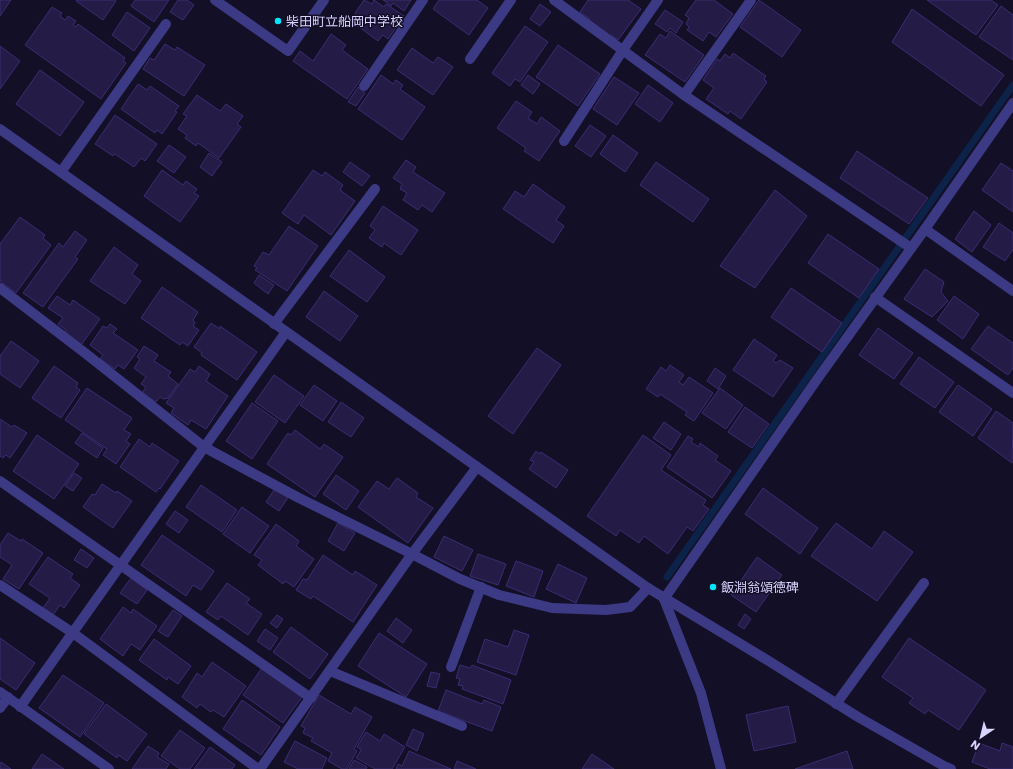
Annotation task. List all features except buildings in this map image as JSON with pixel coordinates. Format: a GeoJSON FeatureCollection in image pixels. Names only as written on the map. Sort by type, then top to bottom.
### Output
{"type":"FeatureCollection","features":[{"type":"Feature","properties":{"kind":"street"},"geometry":{"type":"LineString","coordinates":[[215,0],[288,51],[324,0]]}},
{"type":"Feature","properties":{"kind":"street"},"geometry":{"type":"LineString","coordinates":[[364,86],[423,0]]}},
{"type":"Feature","properties":{"kind":"street"},"geometry":{"type":"LineString","coordinates":[[470,59],[511,0]]}},
{"type":"Feature","properties":{"kind":"street"},"geometry":{"type":"LineString","coordinates":[[554,0],[684,95],[911,248]]}},
{"type":"Feature","properties":{"kind":"street"},"geometry":{"type":"LineString","coordinates":[[564,141],[623,50],[658,0]]}},
{"type":"Feature","properties":{"kind":"street"},"geometry":{"type":"LineString","coordinates":[[684,95],[751,0]]}},
{"type":"Feature","properties":{"kind":"street"},"geometry":{"type":"LineString","coordinates":[[61,172],[166,24]]}},
{"type":"Feature","properties":{"kind":"street"},"geometry":{"type":"LineString","coordinates":[[664,599],[818,378],[1013,103]]}},
{"type":"Feature","properties":{"kind":"street"},"geometry":{"type":"LineString","coordinates":[[0,129],[664,599],[772,663],[836,704],[951,769]]}},
{"type":"Feature","properties":{"kind":"street"},"geometry":{"type":"LineString","coordinates":[[274,324],[375,190]]}},
{"type":"Feature","properties":{"kind":"street"},"geometry":{"type":"LineString","coordinates":[[925,229],[1013,291]]}},
{"type":"Feature","properties":{"kind":"street"},"geometry":{"type":"LineString","coordinates":[[0,288],[92,358],[204,447],[296,497],[460,579],[499,595],[552,608],[606,610],[630,607],[648,588]]}},
{"type":"Feature","properties":{"kind":"street"},"geometry":{"type":"LineString","coordinates":[[876,297],[1013,393]]}},
{"type":"Feature","properties":{"kind":"street"},"geometry":{"type":"LineString","coordinates":[[20,707],[286,332]]}},
{"type":"Feature","properties":{"kind":"street"},"geometry":{"type":"LineString","coordinates":[[0,585],[73,633],[259,769],[311,698],[412,554],[477,467]]}},
{"type":"Feature","properties":{"kind":"street"},"geometry":{"type":"LineString","coordinates":[[0,481],[311,698]]}},
{"type":"Feature","properties":{"kind":"street"},"geometry":{"type":"LineString","coordinates":[[836,704],[924,583]]}},
{"type":"Feature","properties":{"kind":"street"},"geometry":{"type":"LineString","coordinates":[[451,667],[481,587]]}},
{"type":"Feature","properties":{"kind":"street"},"geometry":{"type":"LineString","coordinates":[[664,599],[701,693],[721,769]]}},
{"type":"Feature","properties":{"kind":"street"},"geometry":{"type":"LineString","coordinates":[[330,671],[462,726]]}},
{"type":"Feature","properties":{"kind":"street"},"geometry":{"type":"LineString","coordinates":[[0,708],[4,695],[109,769]]}},
{"type":"Feature","properties":{"kind":"waterway"},"geometry":{"type":"LineString","coordinates":[[667,577],[1013,85]]}},
{"type":"Feature","properties":{"kind":"place","name":"柴田町立船岡中学校"},"geometry":{"type":"Point","coordinates":[278,21]}},
{"type":"Feature","properties":{"kind":"place","name":"飯淵翁頌徳碑"},"geometry":{"type":"Point","coordinates":[713,587]}}]}
